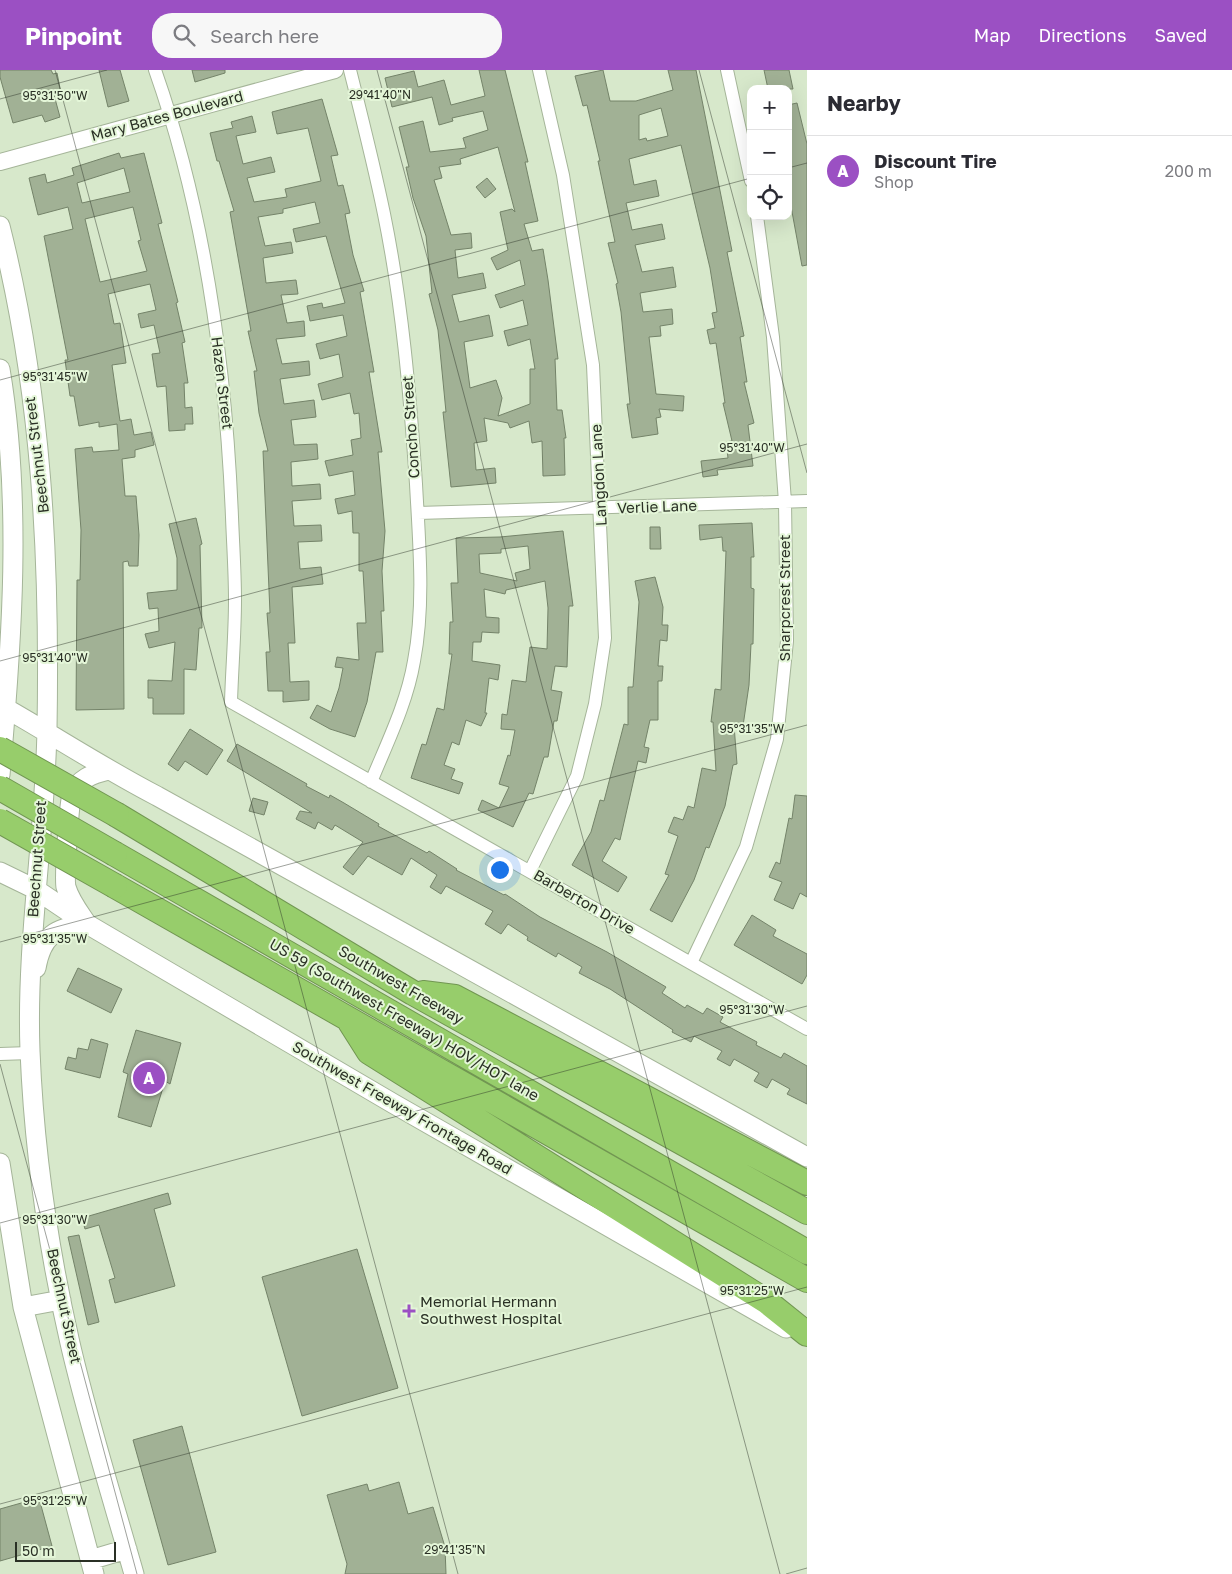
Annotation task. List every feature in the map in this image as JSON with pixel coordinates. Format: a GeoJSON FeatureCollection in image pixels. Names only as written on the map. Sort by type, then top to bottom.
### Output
{"type":"FeatureCollection","features":[{"type":"Feature","properties":{"kind":"highway","name":"Southwest Freeway"},"geometry":{"type":"LineString","coordinates":[[0,750],[117,815],[413,993],[807,1212]]}},
{"type":"Feature","properties":{"kind":"highway","name":"US 59 (Southwest Freeway) HOV/HOT lane"},"geometry":{"type":"LineString","coordinates":[[0,788],[807,1252]]}},
{"type":"Feature","properties":{"kind":"highway"},"geometry":{"type":"LineString","coordinates":[[0,821],[807,1280]]}},
{"type":"Feature","properties":{"kind":"highway"},"geometry":{"type":"LineString","coordinates":[[413,993],[455,996],[807,1183]]}},
{"type":"Feature","properties":{"kind":"highway"},"geometry":{"type":"LineString","coordinates":[[348,1019],[369,1052],[766,1301],[807,1334]]}},
{"type":"Feature","properties":{"kind":"main road","name":"Beechnut Street"},"geometry":{"type":"LineString","coordinates":[[0,226],[18,311],[39,445],[47,591],[46,731],[29,1010],[30,1053],[42,1189],[61,1300],[86,1403],[134,1574]]}},
{"type":"Feature","properties":{"kind":"main road","name":"Beechnut Street"},"geometry":{"type":"LineString","coordinates":[[0,368],[9,448],[12,524],[4,638],[0,775]]}},
{"type":"Feature","properties":{"kind":"main road"},"geometry":{"type":"LineString","coordinates":[[9,448],[39,445]]}},
{"type":"Feature","properties":{"kind":"main road"},"geometry":{"type":"LineString","coordinates":[[3,707],[46,731],[108,770],[807,1157]]}},
{"type":"Feature","properties":{"kind":"main road"},"geometry":{"type":"LineString","coordinates":[[29,1010],[37,964],[49,936],[62,928],[87,924],[72,903],[66,886],[71,796],[82,780],[94,773],[108,770]]}},
{"type":"Feature","properties":{"kind":"main road","name":"Southwest Freeway Frontage Road"},"geometry":{"type":"LineString","coordinates":[[0,872],[35,890],[87,924],[394,1104],[807,1340]]}},
{"type":"Feature","properties":{"kind":"main road"},"geometry":{"type":"LineString","coordinates":[[0,1163],[22,1307],[92,1567],[127,1549]]}},
{"type":"Feature","properties":{"kind":"main road"},"geometry":{"type":"LineString","coordinates":[[22,1307],[61,1300]]}},
{"type":"Feature","properties":{"kind":"street","name":"Hazen Street"},"geometry":{"type":"LineString","coordinates":[[155,70],[171,115],[191,195],[219,355],[229,440],[235,600],[230,702]]}},
{"type":"Feature","properties":{"kind":"street","name":"Mary Bates Boulevard"},"geometry":{"type":"LineString","coordinates":[[0,162],[335,70]]}},
{"type":"Feature","properties":{"kind":"street","name":"Concho Street"},"geometry":{"type":"LineString","coordinates":[[350,70],[384,214],[397,289],[410,395],[418,513],[419,613],[414,661],[405,698],[371,782]]}},
{"type":"Feature","properties":{"kind":"street","name":"Langdon Lane"},"geometry":{"type":"LineString","coordinates":[[530,872],[577,776],[595,704],[605,638],[601,508],[593,365],[563,175],[539,70]]}},
{"type":"Feature","properties":{"kind":"street"},"geometry":{"type":"LineString","coordinates":[[727,70],[750,175]]}},
{"type":"Feature","properties":{"kind":"street","name":"Sharpcrest Street"},"geometry":{"type":"LineString","coordinates":[[691,963],[746,848],[777,739],[787,641],[785,502],[773,337],[758,220]]}},
{"type":"Feature","properties":{"kind":"street","name":"Verlie Lane"},"geometry":{"type":"LineString","coordinates":[[418,513],[807,501]]}},
{"type":"Feature","properties":{"kind":"street","name":"Barberton Drive"},"geometry":{"type":"LineString","coordinates":[[230,702],[807,1028]]}},
{"type":"Feature","properties":{"kind":"street"},"geometry":{"type":"LineString","coordinates":[[0,1054],[30,1053]]}},
{"type":"Feature","properties":{"kind":"building"},"geometry":{"type":"Polygon","coordinates":[[[0,70],[51,70],[53,74],[57,73],[61,93],[54,95],[60,117],[45,122],[42,115],[13,123],[0,77],[0,70]]]}},
{"type":"Feature","properties":{"kind":"building"},"geometry":{"type":"Polygon","coordinates":[[[99,70],[120,70],[129,101],[108,107],[99,70]]]}},
{"type":"Feature","properties":{"kind":"building"},"geometry":{"type":"Polygon","coordinates":[[[192,70],[225,70],[225,73],[195,82],[192,70]]]}},
{"type":"Feature","properties":{"kind":"building"},"geometry":{"type":"Polygon","coordinates":[[[479,70],[505,70],[528,162],[525,162],[538,221],[524,224],[532,251],[543,249],[548,280],[558,359],[555,359],[557,410],[562,410],[566,438],[564,438],[565,475],[543,476],[542,441],[532,443],[529,421],[510,428],[508,423],[484,418],[487,441],[474,443],[476,470],[495,468],[496,483],[451,487],[443,412],[446,412],[438,330],[429,294],[432,293],[426,236],[413,198],[406,167],[409,167],[399,127],[423,121],[430,152],[466,148],[463,138],[488,130],[483,111],[452,118],[453,121],[439,125],[432,97],[392,107],[385,78],[414,71],[418,87],[444,80],[451,105],[485,96],[479,70]],[[498,147],[460,159],[461,164],[439,167],[442,178],[434,180],[451,235],[471,233],[472,248],[455,250],[458,278],[483,273],[486,288],[452,295],[459,322],[489,315],[493,336],[464,342],[470,388],[496,380],[502,398],[498,416],[530,404],[530,369],[535,369],[530,339],[508,346],[504,331],[528,325],[523,300],[500,308],[495,295],[525,285],[520,260],[497,270],[491,258],[508,250],[500,212],[512,209],[515,212],[498,147]]]}},
{"type":"Feature","properties":{"kind":"building"},"geometry":{"type":"Polygon","coordinates":[[[603,70],[610,101],[636,101],[673,90],[668,70],[696,70],[732,251],[727,252],[744,336],[740,337],[747,382],[744,382],[754,423],[748,425],[753,466],[717,470],[718,475],[703,477],[701,461],[728,458],[726,442],[732,441],[723,403],[725,403],[716,343],[710,344],[707,330],[715,328],[712,313],[717,312],[710,268],[681,145],[629,159],[634,185],[656,180],[659,196],[626,203],[632,230],[662,224],[665,239],[635,245],[642,272],[673,267],[676,287],[640,293],[643,312],[672,309],[673,324],[660,326],[661,336],[649,337],[656,394],[684,396],[683,411],[659,409],[661,417],[656,418],[658,434],[632,438],[627,404],[630,404],[621,312],[616,284],[618,283],[608,243],[615,242],[598,161],[600,161],[587,105],[583,106],[575,76],[603,70]],[[661,108],[639,115],[639,140],[646,138],[647,141],[668,136],[661,108]]]}},
{"type":"Feature","properties":{"kind":"building"},"geometry":{"type":"Polygon","coordinates":[[[764,70],[789,70],[793,89],[792,85],[767,85],[764,70]]]}},
{"type":"Feature","properties":{"kind":"building"},"geometry":{"type":"Polygon","coordinates":[[[322,99],[338,155],[331,156],[338,186],[343,185],[350,213],[345,214],[353,255],[364,291],[360,292],[374,372],[369,372],[382,452],[378,452],[385,531],[382,571],[384,611],[381,611],[383,652],[376,652],[367,702],[355,737],[330,729],[310,718],[317,705],[331,712],[343,668],[335,667],[337,657],[359,660],[357,623],[366,623],[363,571],[359,571],[359,533],[353,533],[352,511],[338,514],[335,499],[355,495],[353,471],[329,476],[325,461],[353,455],[351,440],[361,438],[359,413],[354,414],[350,393],[322,400],[318,384],[343,377],[339,354],[320,359],[316,344],[347,336],[343,315],[310,321],[307,306],[322,303],[323,308],[345,303],[326,236],[296,242],[293,229],[320,223],[315,202],[283,209],[283,213],[258,217],[265,246],[291,242],[293,253],[263,258],[266,283],[296,280],[298,294],[281,295],[287,323],[304,321],[305,336],[276,339],[282,364],[309,361],[310,375],[280,379],[284,404],[314,400],[316,417],[291,420],[294,445],[317,444],[318,459],[291,462],[292,486],[320,484],[321,499],[292,501],[294,526],[321,525],[322,541],[298,542],[300,569],[321,567],[323,584],[292,587],[295,643],[288,643],[290,682],[309,681],[309,700],[283,702],[283,691],[268,691],[266,652],[270,652],[267,613],[270,613],[263,451],[268,451],[259,413],[254,371],[257,371],[248,331],[251,331],[230,212],[234,211],[219,161],[217,161],[210,133],[233,128],[231,122],[252,116],[256,132],[236,136],[243,164],[271,157],[275,172],[247,178],[254,202],[287,197],[285,189],[321,181],[308,128],[277,134],[272,112],[322,99]]]}},
{"type":"Feature","properties":{"kind":"building"},"geometry":{"type":"Polygon","coordinates":[[[797,103],[807,144],[807,265],[802,266],[792,212],[792,104],[797,103]]]}},
{"type":"Feature","properties":{"kind":"building"},"geometry":{"type":"Polygon","coordinates":[[[119,153],[121,158],[144,153],[162,223],[158,224],[178,302],[176,303],[185,342],[182,343],[188,383],[184,383],[185,408],[192,407],[193,424],[185,424],[185,430],[169,431],[166,386],[157,387],[152,354],[160,353],[154,325],[141,328],[138,314],[156,310],[150,284],[108,294],[114,324],[120,323],[126,363],[112,365],[120,421],[131,419],[134,435],[151,432],[154,445],[135,450],[135,457],[122,459],[125,496],[136,496],[139,535],[138,566],[129,566],[128,561],[123,562],[124,709],[76,710],[77,580],[80,580],[81,530],[75,449],[92,447],[93,452],[119,450],[117,424],[99,427],[99,422],[79,426],[74,396],[70,396],[65,360],[68,360],[44,236],[73,229],[68,207],[38,215],[29,178],[45,174],[47,183],[74,175],[72,168],[119,153]],[[124,168],[77,183],[82,203],[130,192],[124,168]],[[133,207],[85,219],[100,282],[147,271],[138,241],[141,240],[133,207]]]}},
{"type":"Feature","properties":{"kind":"building"},"geometry":{"type":"Polygon","coordinates":[[[487,178],[496,189],[485,198],[476,187],[487,178]]]}},
{"type":"Feature","properties":{"kind":"building"},"geometry":{"type":"Polygon","coordinates":[[[196,518],[202,544],[200,545],[202,628],[199,628],[196,670],[184,669],[184,714],[153,714],[153,698],[148,698],[148,680],[172,681],[175,642],[149,648],[145,634],[159,631],[158,608],[149,609],[147,593],[177,590],[177,558],[169,524],[196,518]]]}},
{"type":"Feature","properties":{"kind":"building"},"geometry":{"type":"Polygon","coordinates":[[[752,523],[754,557],[751,557],[751,588],[754,589],[753,644],[751,644],[749,685],[743,726],[734,725],[737,764],[733,765],[725,806],[709,848],[706,847],[694,880],[672,922],[650,910],[669,875],[665,874],[678,836],[668,832],[674,817],[683,820],[688,806],[694,808],[702,768],[716,771],[713,722],[711,722],[715,689],[721,690],[726,551],[723,551],[722,537],[700,540],[699,525],[752,523]]]}},
{"type":"Feature","properties":{"kind":"building"},"geometry":{"type":"Polygon","coordinates":[[[650,527],[660,527],[661,549],[650,549],[650,527]]]}},
{"type":"Feature","properties":{"kind":"building"},"geometry":{"type":"Polygon","coordinates":[[[563,531],[573,606],[569,606],[567,667],[555,666],[551,690],[562,692],[557,721],[554,721],[548,757],[544,757],[533,794],[529,793],[513,827],[478,810],[482,800],[499,808],[509,787],[499,784],[508,755],[510,756],[515,730],[501,729],[502,714],[507,715],[512,680],[526,682],[530,647],[547,649],[548,608],[545,581],[506,590],[505,594],[484,589],[486,617],[499,618],[499,633],[482,632],[481,642],[473,642],[472,661],[500,665],[498,680],[489,678],[485,713],[487,713],[481,726],[466,720],[459,745],[452,742],[444,765],[455,769],[451,779],[463,783],[459,794],[411,778],[422,744],[426,745],[437,708],[444,710],[452,654],[449,654],[450,622],[453,622],[451,583],[458,583],[456,538],[500,537],[563,531]],[[528,546],[501,549],[501,553],[479,554],[480,573],[517,581],[515,573],[530,569],[528,546]]]}},
{"type":"Feature","properties":{"kind":"building"},"geometry":{"type":"Polygon","coordinates":[[[655,577],[663,607],[662,625],[668,625],[667,641],[660,640],[658,666],[663,666],[662,681],[658,681],[658,720],[650,720],[644,747],[649,748],[646,763],[638,761],[620,840],[615,838],[602,861],[627,877],[618,892],[572,865],[591,832],[600,800],[604,801],[624,724],[628,725],[628,687],[633,687],[639,602],[635,581],[655,577]]]}},
{"type":"Feature","properties":{"kind":"building"},"geometry":{"type":"Polygon","coordinates":[[[190,729],[223,750],[207,775],[185,761],[178,771],[168,764],[190,729]]]}},
{"type":"Feature","properties":{"kind":"building"},"geometry":{"type":"Polygon","coordinates":[[[237,744],[307,784],[306,786],[329,798],[330,795],[379,824],[378,826],[427,853],[429,851],[456,870],[505,894],[540,917],[607,952],[666,987],[662,993],[685,1008],[687,1005],[703,1014],[707,1008],[723,1017],[720,1022],[757,1042],[756,1045],[781,1058],[784,1053],[807,1066],[807,1104],[787,1094],[790,1089],[772,1079],[767,1088],[754,1081],[759,1073],[734,1059],[730,1066],[717,1059],[722,1051],[694,1036],[691,1042],[672,1032],[673,1030],[610,989],[579,973],[582,967],[558,953],[556,957],[527,940],[528,937],[508,924],[501,934],[485,924],[493,911],[446,886],[441,894],[430,887],[437,875],[411,858],[402,875],[368,856],[353,875],[343,867],[363,842],[335,825],[332,830],[318,822],[315,829],[296,819],[300,811],[312,813],[227,761],[237,744]]]}},
{"type":"Feature","properties":{"kind":"building"},"geometry":{"type":"Polygon","coordinates":[[[795,795],[807,796],[807,897],[800,893],[793,909],[774,900],[782,882],[769,877],[776,862],[780,864],[789,818],[792,819],[795,795]]]}},
{"type":"Feature","properties":{"kind":"building"},"geometry":{"type":"Polygon","coordinates":[[[253,798],[268,802],[264,815],[249,811],[253,798]]]}},
{"type":"Feature","properties":{"kind":"building"},"geometry":{"type":"Polygon","coordinates":[[[752,915],[776,930],[773,936],[807,954],[807,975],[802,984],[734,945],[752,915]]]}},
{"type":"Feature","properties":{"kind":"building"},"geometry":{"type":"Polygon","coordinates":[[[78,968],[122,989],[111,1013],[67,991],[78,968]]]}},
{"type":"Feature","properties":{"kind":"building"},"geometry":{"type":"Polygon","coordinates":[[[136,1030],[181,1043],[170,1084],[165,1081],[151,1127],[118,1117],[128,1074],[123,1072],[136,1030]]]}},
{"type":"Feature","properties":{"kind":"building"},"geometry":{"type":"Polygon","coordinates":[[[91,1039],[108,1044],[100,1078],[65,1069],[68,1057],[76,1059],[78,1048],[88,1050],[91,1039]]]}},
{"type":"Feature","properties":{"kind":"building"},"geometry":{"type":"Polygon","coordinates":[[[168,1193],[171,1204],[154,1209],[175,1286],[115,1303],[109,1280],[115,1278],[99,1225],[85,1229],[82,1218],[168,1193]]]}},
{"type":"Feature","properties":{"kind":"building"},"geometry":{"type":"Polygon","coordinates":[[[79,1235],[99,1322],[88,1325],[68,1237],[79,1235]]]}},
{"type":"Feature","properties":{"kind":"building"},"geometry":{"type":"Polygon","coordinates":[[[357,1249],[398,1388],[302,1416],[262,1277],[357,1249]]]}},
{"type":"Feature","properties":{"kind":"building"},"geometry":{"type":"Polygon","coordinates":[[[182,1426],[216,1552],[168,1565],[133,1440],[182,1426]]]}},
{"type":"Feature","properties":{"kind":"building"},"geometry":{"type":"Polygon","coordinates":[[[399,1482],[408,1514],[433,1507],[445,1547],[446,1574],[345,1574],[347,1564],[327,1495],[367,1484],[369,1491],[399,1482]]]}},
{"type":"Feature","properties":{"kind":"building"},"geometry":{"type":"Polygon","coordinates":[[[39,1498],[52,1546],[0,1561],[0,1509],[39,1498]]]}},
{"type":"Feature","properties":{"kind":"place","name":"Discount Tire"},"geometry":{"type":"Point","coordinates":[149,1078]}},
{"type":"Feature","properties":{"kind":"place","name":"Memorial Hermann Southwest Hospital"},"geometry":{"type":"Point","coordinates":[409,1311]}}]}
